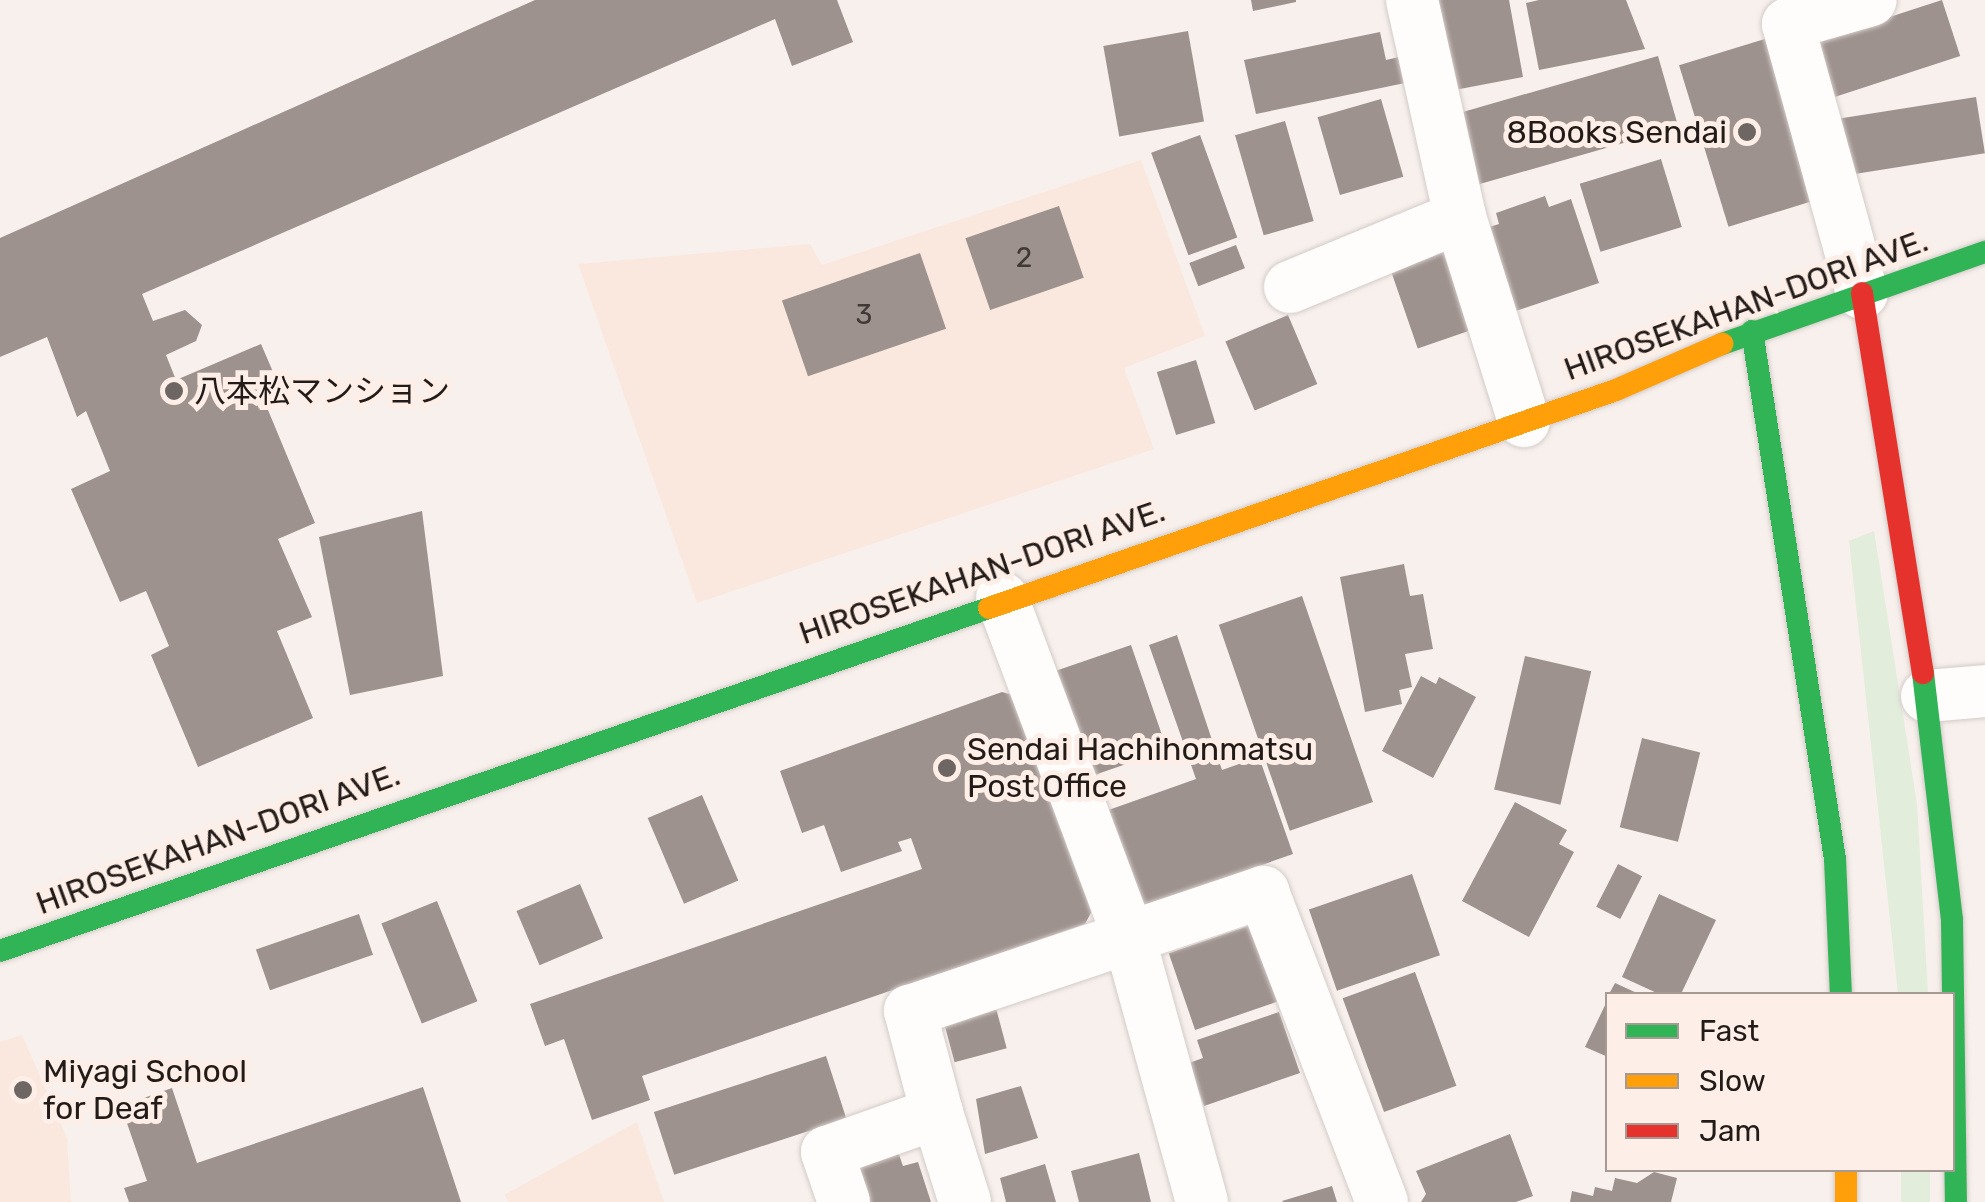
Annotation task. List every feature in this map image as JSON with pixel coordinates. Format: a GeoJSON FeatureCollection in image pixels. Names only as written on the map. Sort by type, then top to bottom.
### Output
{"type":"FeatureCollection","features":[{"type":"Feature","properties":{"kind":"street"},"geometry":{"type":"LineString","coordinates":[[1412,0],[1460,217],[1524,421]]}},
{"type":"Feature","properties":{"kind":"street"},"geometry":{"type":"LineString","coordinates":[[1871,0],[1788,24],[1862,293],[1927,696],[1952,920],[1953,992]]}},
{"type":"Feature","properties":{"kind":"street"},"geometry":{"type":"LineString","coordinates":[[1290,287],[1460,217]]}},
{"type":"Feature","properties":{"kind":"street","name":"HIROSEKAHAN-DORI AVE."},"geometry":{"type":"LineString","coordinates":[[0,951],[1002,598],[1616,390],[1752,331],[1985,252]]}},
{"type":"Feature","properties":{"kind":"street"},"geometry":{"type":"LineString","coordinates":[[1752,331],[1834,860],[1841,992]]}},
{"type":"Feature","properties":{"kind":"street"},"geometry":{"type":"LineString","coordinates":[[1002,598],[1129,937],[1202,1202]]}},
{"type":"Feature","properties":{"kind":"street"},"geometry":{"type":"LineString","coordinates":[[1927,696],[1985,691]]}},
{"type":"Feature","properties":{"kind":"street"},"geometry":{"type":"LineString","coordinates":[[965,1202],[910,1011],[1264,892],[1382,1202]]}},
{"type":"Feature","properties":{"kind":"street"},"geometry":{"type":"LineString","coordinates":[[844,1202],[827,1152],[937,1112]]}},
{"type":"Feature","properties":{"kind":"street"},"geometry":{"type":"LineString","coordinates":[[1955,1132],[1956,1202]]}},
{"type":"Feature","properties":{"kind":"street"},"geometry":{"type":"LineString","coordinates":[[1846,1172],[1846,1202]]}},
{"type":"Feature","properties":{"kind":"shaded area"},"geometry":{"type":"Polygon","coordinates":[[[1141,160],[1205,336],[1124,368],[1154,449],[697,603],[578,264],[810,244],[822,265],[1141,160]]]}},
{"type":"Feature","properties":{"kind":"shaded area","name":"Miyagi School for Deaf"},"geometry":{"type":"Polygon","coordinates":[[[22,1035],[67,1138],[71,1202],[0,1202],[0,1042],[22,1035]]]}},
{"type":"Feature","properties":{"kind":"shaded area"},"geometry":{"type":"Polygon","coordinates":[[[637,1122],[664,1202],[509,1202],[504,1195],[637,1122]]]}},
{"type":"Feature","properties":{"kind":"green space"},"geometry":{"type":"Polygon","coordinates":[[[1874,531],[1917,804],[1928,992],[1898,992],[1849,541],[1874,531]]]}},
{"type":"Feature","properties":{"kind":"green space"},"geometry":{"type":"Polygon","coordinates":[[[1901,1172],[1930,1172],[1930,1202],[1901,1202],[1901,1172]]]}},
{"type":"Feature","properties":{"kind":"building","name":"八本松マンション"},"geometry":{"type":"Polygon","coordinates":[[[535,0],[837,0],[853,42],[792,66],[775,19],[142,294],[153,321],[185,310],[202,325],[196,341],[166,355],[176,380],[261,344],[286,402],[268,410],[315,523],[278,539],[312,617],[277,631],[313,718],[198,767],[151,655],[169,646],[146,591],[120,602],[71,489],[110,471],[86,411],[77,417],[47,337],[0,357],[0,238],[535,0]]]}},
{"type":"Feature","properties":{"kind":"building"},"geometry":{"type":"Polygon","coordinates":[[[1251,0],[1296,0],[1296,2],[1253,11],[1251,0]]]}},
{"type":"Feature","properties":{"kind":"building"},"geometry":{"type":"Polygon","coordinates":[[[1428,0],[1509,0],[1523,77],[1444,92],[1428,0]]]}},
{"type":"Feature","properties":{"kind":"building"},"geometry":{"type":"Polygon","coordinates":[[[1626,0],[1645,49],[1539,70],[1526,3],[1626,0]]]}},
{"type":"Feature","properties":{"kind":"building"},"geometry":{"type":"Polygon","coordinates":[[[1942,0],[1960,56],[1835,97],[1816,41],[1942,0]]]}},
{"type":"Feature","properties":{"kind":"building"},"geometry":{"type":"Polygon","coordinates":[[[1188,31],[1204,122],[1119,137],[1103,46],[1188,31]]]}},
{"type":"Feature","properties":{"kind":"building"},"geometry":{"type":"Polygon","coordinates":[[[1380,32],[1386,60],[1399,57],[1405,83],[1256,114],[1244,60],[1380,32]]]}},
{"type":"Feature","properties":{"kind":"building","name":"8Books Sendai"},"geometry":{"type":"Polygon","coordinates":[[[1768,38],[1817,200],[1728,227],[1679,65],[1768,38]]]}},
{"type":"Feature","properties":{"kind":"building"},"geometry":{"type":"Polygon","coordinates":[[[1658,56],[1678,127],[1475,186],[1454,114],[1658,56]]]}},
{"type":"Feature","properties":{"kind":"building"},"geometry":{"type":"Polygon","coordinates":[[[1976,97],[1985,153],[1849,175],[1840,119],[1976,97]]]}},
{"type":"Feature","properties":{"kind":"building"},"geometry":{"type":"Polygon","coordinates":[[[1381,99],[1403,177],[1340,195],[1318,117],[1381,99]]]}},
{"type":"Feature","properties":{"kind":"building"},"geometry":{"type":"Polygon","coordinates":[[[1285,121],[1314,221],[1264,235],[1235,135],[1285,121]]]}},
{"type":"Feature","properties":{"kind":"building"},"geometry":{"type":"Polygon","coordinates":[[[1200,135],[1237,237],[1188,255],[1151,153],[1200,135]]]}},
{"type":"Feature","properties":{"kind":"building"},"geometry":{"type":"Polygon","coordinates":[[[1661,159],[1682,227],[1600,252],[1580,184],[1661,159]]]}},
{"type":"Feature","properties":{"kind":"building"},"geometry":{"type":"Polygon","coordinates":[[[1545,196],[1549,207],[1571,199],[1599,283],[1510,313],[1483,229],[1499,224],[1496,213],[1545,196]]]}},
{"type":"Feature","properties":{"kind":"building"},"geometry":{"type":"Polygon","coordinates":[[[1059,206],[1084,278],[990,310],[965,238],[1059,206]]]}},
{"type":"Feature","properties":{"kind":"building"},"geometry":{"type":"Polygon","coordinates":[[[1236,245],[1245,268],[1198,286],[1189,263],[1236,245]]]}},
{"type":"Feature","properties":{"kind":"building"},"geometry":{"type":"Polygon","coordinates":[[[1443,250],[1471,330],[1418,349],[1390,268],[1443,250]]]}},
{"type":"Feature","properties":{"kind":"building"},"geometry":{"type":"Polygon","coordinates":[[[920,253],[946,329],[808,376],[782,301],[920,253]]]}},
{"type":"Feature","properties":{"kind":"building"},"geometry":{"type":"Polygon","coordinates":[[[1288,315],[1317,384],[1255,411],[1225,342],[1288,315]]]}},
{"type":"Feature","properties":{"kind":"building"},"geometry":{"type":"Polygon","coordinates":[[[1196,360],[1215,423],[1176,435],[1157,372],[1196,360]]]}},
{"type":"Feature","properties":{"kind":"building"},"geometry":{"type":"Polygon","coordinates":[[[422,511],[443,676],[350,695],[319,537],[422,511]]]}},
{"type":"Feature","properties":{"kind":"building"},"geometry":{"type":"Polygon","coordinates":[[[1404,564],[1410,596],[1423,594],[1433,649],[1405,654],[1412,687],[1399,690],[1402,704],[1365,712],[1340,577],[1404,564]]]}},
{"type":"Feature","properties":{"kind":"building"},"geometry":{"type":"Polygon","coordinates":[[[1302,596],[1373,802],[1290,831],[1219,625],[1302,596]]]}},
{"type":"Feature","properties":{"kind":"building"},"geometry":{"type":"Polygon","coordinates":[[[1177,635],[1222,770],[1259,757],[1293,854],[1137,909],[1103,812],[1196,779],[1149,645],[1177,635]]]}},
{"type":"Feature","properties":{"kind":"building"},"geometry":{"type":"Polygon","coordinates":[[[1131,645],[1167,750],[1091,776],[1055,671],[1131,645]]]}},
{"type":"Feature","properties":{"kind":"building"},"geometry":{"type":"Polygon","coordinates":[[[1525,656],[1591,671],[1560,805],[1494,789],[1525,656]]]}},
{"type":"Feature","properties":{"kind":"building"},"geometry":{"type":"Polygon","coordinates":[[[1421,676],[1436,684],[1439,677],[1476,697],[1433,778],[1382,751],[1421,676]]]}},
{"type":"Feature","properties":{"kind":"building"},"geometry":{"type":"Polygon","coordinates":[[[1002,692],[1016,696],[1093,909],[1085,924],[642,1076],[650,1100],[592,1120],[564,1039],[545,1046],[530,1004],[922,869],[911,838],[898,842],[902,851],[841,872],[824,825],[802,833],[780,771],[1002,692]]]}},
{"type":"Feature","properties":{"kind":"building"},"geometry":{"type":"Polygon","coordinates":[[[1642,738],[1700,753],[1678,842],[1620,827],[1642,738]]]}},
{"type":"Feature","properties":{"kind":"building"},"geometry":{"type":"Polygon","coordinates":[[[702,795],[738,881],[684,904],[648,818],[702,795]]]}},
{"type":"Feature","properties":{"kind":"building"},"geometry":{"type":"Polygon","coordinates":[[[1515,802],[1567,830],[1559,844],[1574,852],[1529,937],[1462,901],[1515,802]]]}},
{"type":"Feature","properties":{"kind":"building"},"geometry":{"type":"Polygon","coordinates":[[[1618,864],[1642,876],[1620,919],[1596,907],[1618,864]]]}},
{"type":"Feature","properties":{"kind":"building"},"geometry":{"type":"Polygon","coordinates":[[[1412,874],[1440,955],[1337,991],[1309,909],[1412,874]]]}},
{"type":"Feature","properties":{"kind":"building"},"geometry":{"type":"Polygon","coordinates":[[[580,884],[603,938],[540,965],[516,911],[580,884]]]}},
{"type":"Feature","properties":{"kind":"building"},"geometry":{"type":"Polygon","coordinates":[[[1659,894],[1716,920],[1682,992],[1655,992],[1622,977],[1659,894]]]}},
{"type":"Feature","properties":{"kind":"building"},"geometry":{"type":"Polygon","coordinates":[[[437,901],[477,1001],[422,1024],[381,923],[437,901]]]}},
{"type":"Feature","properties":{"kind":"building"},"geometry":{"type":"Polygon","coordinates":[[[359,914],[373,955],[270,990],[256,949],[359,914]]]}},
{"type":"Feature","properties":{"kind":"building"},"geometry":{"type":"Polygon","coordinates":[[[1251,925],[1277,1002],[1195,1030],[1169,953],[1251,925]]]}},
{"type":"Feature","properties":{"kind":"building"},"geometry":{"type":"Polygon","coordinates":[[[1415,972],[1456,1086],[1384,1112],[1343,998],[1415,972]]]}},
{"type":"Feature","properties":{"kind":"building"},"geometry":{"type":"Polygon","coordinates":[[[1615,983],[1635,992],[1610,992],[1615,983]]]}},
{"type":"Feature","properties":{"kind":"building"},"geometry":{"type":"Polygon","coordinates":[[[993,997],[1007,1048],[955,1062],[941,1011],[993,997]]]}},
{"type":"Feature","properties":{"kind":"building"},"geometry":{"type":"Polygon","coordinates":[[[1605,1005],[1605,1056],[1585,1047],[1605,1005]]]}},
{"type":"Feature","properties":{"kind":"building"},"geometry":{"type":"Polygon","coordinates":[[[1279,1012],[1300,1073],[1204,1106],[1189,1063],[1203,1058],[1197,1040],[1279,1012]]]}},
{"type":"Feature","properties":{"kind":"building"},"geometry":{"type":"Polygon","coordinates":[[[826,1056],[846,1119],[674,1175],[654,1112],[826,1056]]]}},
{"type":"Feature","properties":{"kind":"building"},"geometry":{"type":"Polygon","coordinates":[[[1021,1086],[1038,1138],[985,1154],[976,1099],[1021,1086]]]}},
{"type":"Feature","properties":{"kind":"building"},"geometry":{"type":"Polygon","coordinates":[[[423,1087],[461,1202],[129,1202],[124,1188],[147,1181],[121,1106],[172,1088],[197,1163],[423,1087]]]}},
{"type":"Feature","properties":{"kind":"building"},"geometry":{"type":"Polygon","coordinates":[[[1510,1134],[1533,1196],[1516,1202],[1421,1202],[1426,1194],[1416,1171],[1510,1134]]]}},
{"type":"Feature","properties":{"kind":"building"},"geometry":{"type":"Polygon","coordinates":[[[897,1149],[903,1166],[918,1162],[931,1202],[865,1202],[852,1163],[897,1149]]]}},
{"type":"Feature","properties":{"kind":"building"},"geometry":{"type":"Polygon","coordinates":[[[1139,1153],[1151,1202],[1079,1202],[1071,1171],[1139,1153]]]}},
{"type":"Feature","properties":{"kind":"building"},"geometry":{"type":"Polygon","coordinates":[[[1045,1164],[1056,1202],[1006,1202],[1000,1178],[1045,1164]]]}},
{"type":"Feature","properties":{"kind":"building"},"geometry":{"type":"Polygon","coordinates":[[[1654,1172],[1677,1178],[1671,1202],[1570,1202],[1572,1191],[1593,1196],[1595,1187],[1612,1191],[1615,1178],[1637,1183],[1654,1172]]]}},
{"type":"Feature","properties":{"kind":"building"},"geometry":{"type":"Polygon","coordinates":[[[1332,1186],[1337,1202],[1282,1201],[1332,1186]]]}},
{"type":"Feature","properties":{"kind":"traffic: fast"},"geometry":{"type":"LineString","coordinates":[[1722,344],[1985,252]]}},
{"type":"Feature","properties":{"kind":"traffic: fast"},"geometry":{"type":"LineString","coordinates":[[1752,331],[1835,859],[1841,992]]}},
{"type":"Feature","properties":{"kind":"traffic: fast"},"geometry":{"type":"LineString","coordinates":[[0,951],[989,608]]}},
{"type":"Feature","properties":{"kind":"traffic: fast"},"geometry":{"type":"LineString","coordinates":[[1923,673],[1952,920],[1953,992]]}},
{"type":"Feature","properties":{"kind":"traffic: fast"},"geometry":{"type":"LineString","coordinates":[[1955,1132],[1956,1202]]}},
{"type":"Feature","properties":{"kind":"traffic: slow"},"geometry":{"type":"LineString","coordinates":[[989,608],[1616,390],[1722,344]]}},
{"type":"Feature","properties":{"kind":"traffic: slow"},"geometry":{"type":"LineString","coordinates":[[1846,1172],[1846,1202]]}},
{"type":"Feature","properties":{"kind":"traffic: jam"},"geometry":{"type":"LineString","coordinates":[[1862,293],[1923,673]]}},
{"type":"Feature","properties":{"kind":"place","name":"8Books Sendai"},"geometry":{"type":"Point","coordinates":[1747,132]}},
{"type":"Feature","properties":{"kind":"place","name":"八本松マンション"},"geometry":{"type":"Point","coordinates":[174,391]}},
{"type":"Feature","properties":{"kind":"place","name":"Sendai Hachihonmatsu Post Office"},"geometry":{"type":"Point","coordinates":[947,768]}},
{"type":"Feature","properties":{"kind":"place","name":"Miyagi School for Deaf"},"geometry":{"type":"Point","coordinates":[23,1090]}}]}
